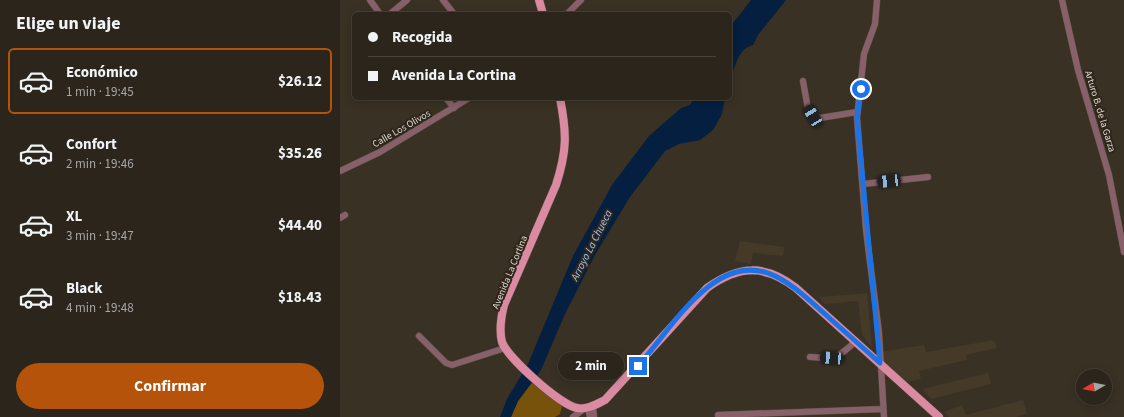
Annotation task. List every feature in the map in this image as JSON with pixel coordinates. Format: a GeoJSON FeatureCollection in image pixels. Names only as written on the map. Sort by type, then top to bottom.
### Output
{"type":"FeatureCollection","features":[{"type":"Feature","properties":{"kind":"main road"},"geometry":{"type":"LineString","coordinates":[[540,0],[543,12]]}},
{"type":"Feature","properties":{"kind":"main road","name":"Avenida La Cortina"},"geometry":{"type":"LineString","coordinates":[[560,100],[566,133],[562,166],[553,192],[504,305],[501,317],[500,333],[505,348],[511,357],[558,400],[568,406],[588,408]]}},
{"type":"Feature","properties":{"kind":"main road"},"geometry":{"type":"LineString","coordinates":[[588,408],[613,394],[707,288],[718,280],[738,272],[757,270],[767,272],[787,281],[856,341],[939,417]]}},
{"type":"Feature","properties":{"kind":"street"},"geometry":{"type":"LineString","coordinates":[[370,0],[379,12]]}},
{"type":"Feature","properties":{"kind":"street"},"geometry":{"type":"LineString","coordinates":[[392,12],[407,0]]}},
{"type":"Feature","properties":{"kind":"street"},"geometry":{"type":"LineString","coordinates":[[443,0],[452,12]]}},
{"type":"Feature","properties":{"kind":"street"},"geometry":{"type":"LineString","coordinates":[[569,12],[581,0]]}},
{"type":"Feature","properties":{"kind":"street","name":"Arturo B. de la Garza"},"geometry":{"type":"LineString","coordinates":[[1062,0],[1078,70],[1109,175],[1124,252]]}},
{"type":"Feature","properties":{"kind":"street"},"geometry":{"type":"LineString","coordinates":[[877,1],[874,24],[864,54],[861,89],[857,112],[879,333],[884,417]]}},
{"type":"Feature","properties":{"kind":"street"},"geometry":{"type":"LineString","coordinates":[[803,81],[808,109],[813,116],[820,118],[857,112]]}},
{"type":"Feature","properties":{"kind":"street"},"geometry":{"type":"LineString","coordinates":[[448,100],[454,108]]}},
{"type":"Feature","properties":{"kind":"street","name":"Calle Los Olivos"},"geometry":{"type":"LineString","coordinates":[[340,171],[380,152],[466,100]]}},
{"type":"Feature","properties":{"kind":"street"},"geometry":{"type":"LineString","coordinates":[[863,184],[928,176]]}},
{"type":"Feature","properties":{"kind":"street"},"geometry":{"type":"LineString","coordinates":[[418,336],[446,363],[452,366],[505,348]]}},
{"type":"Feature","properties":{"kind":"street"},"geometry":{"type":"LineString","coordinates":[[810,357],[839,357],[856,341]]}},
{"type":"Feature","properties":{"kind":"street"},"geometry":{"type":"LineString","coordinates":[[573,417],[588,408]]}},
{"type":"Feature","properties":{"kind":"street"},"geometry":{"type":"LineString","coordinates":[[588,408],[590,417]]}},
{"type":"Feature","properties":{"kind":"street"},"geometry":{"type":"LineString","coordinates":[[588,408],[594,417]]}},
{"type":"Feature","properties":{"kind":"street"},"geometry":{"type":"LineString","coordinates":[[718,415],[883,409]]}},
{"type":"Feature","properties":{"kind":"shaded area"},"geometry":{"type":"Polygon","coordinates":[[[740,241],[785,247],[783,256],[753,253],[751,264],[735,261],[740,241]]]}},
{"type":"Feature","properties":{"kind":"shaded area"},"geometry":{"type":"Polygon","coordinates":[[[867,293],[872,348],[862,335],[858,301],[825,304],[819,297],[867,293]]]}},
{"type":"Feature","properties":{"kind":"shaded area"},"geometry":{"type":"Polygon","coordinates":[[[994,340],[997,348],[966,355],[967,360],[919,371],[921,379],[907,382],[881,360],[880,352],[924,345],[926,352],[994,340]]]}},
{"type":"Feature","properties":{"kind":"shaded area"},"geometry":{"type":"Polygon","coordinates":[[[988,373],[991,384],[931,399],[922,389],[988,373]]]}},
{"type":"Feature","properties":{"kind":"shaded area"},"geometry":{"type":"Polygon","coordinates":[[[532,383],[562,406],[560,414],[555,417],[511,417],[518,401],[532,383]]]}},
{"type":"Feature","properties":{"kind":"shaded area"},"geometry":{"type":"Polygon","coordinates":[[[1023,400],[1027,414],[1016,417],[949,417],[944,412],[962,405],[966,415],[1023,400]]]}},
{"type":"Feature","properties":{"kind":"water"},"geometry":{"type":"Polygon","coordinates":[[[751,0],[786,0],[758,35],[753,45],[743,50],[737,60],[732,75],[732,24],[751,0]]]}},
{"type":"Feature","properties":{"kind":"water","name":"Arroyo La Chueca"},"geometry":{"type":"Polygon","coordinates":[[[693,100],[725,100],[722,114],[713,130],[700,140],[679,144],[665,151],[630,197],[596,253],[565,314],[541,370],[518,401],[511,417],[500,417],[507,399],[528,364],[573,256],[612,185],[649,136],[681,108],[690,105],[693,100]]]}},
{"type":"Feature","properties":{"kind":"route"},"geometry":{"type":"LineString","coordinates":[[638,366],[683,313],[707,288],[728,275],[749,270],[767,272],[787,281],[880,363],[879,333],[866,230],[857,118],[861,89]]}}]}
